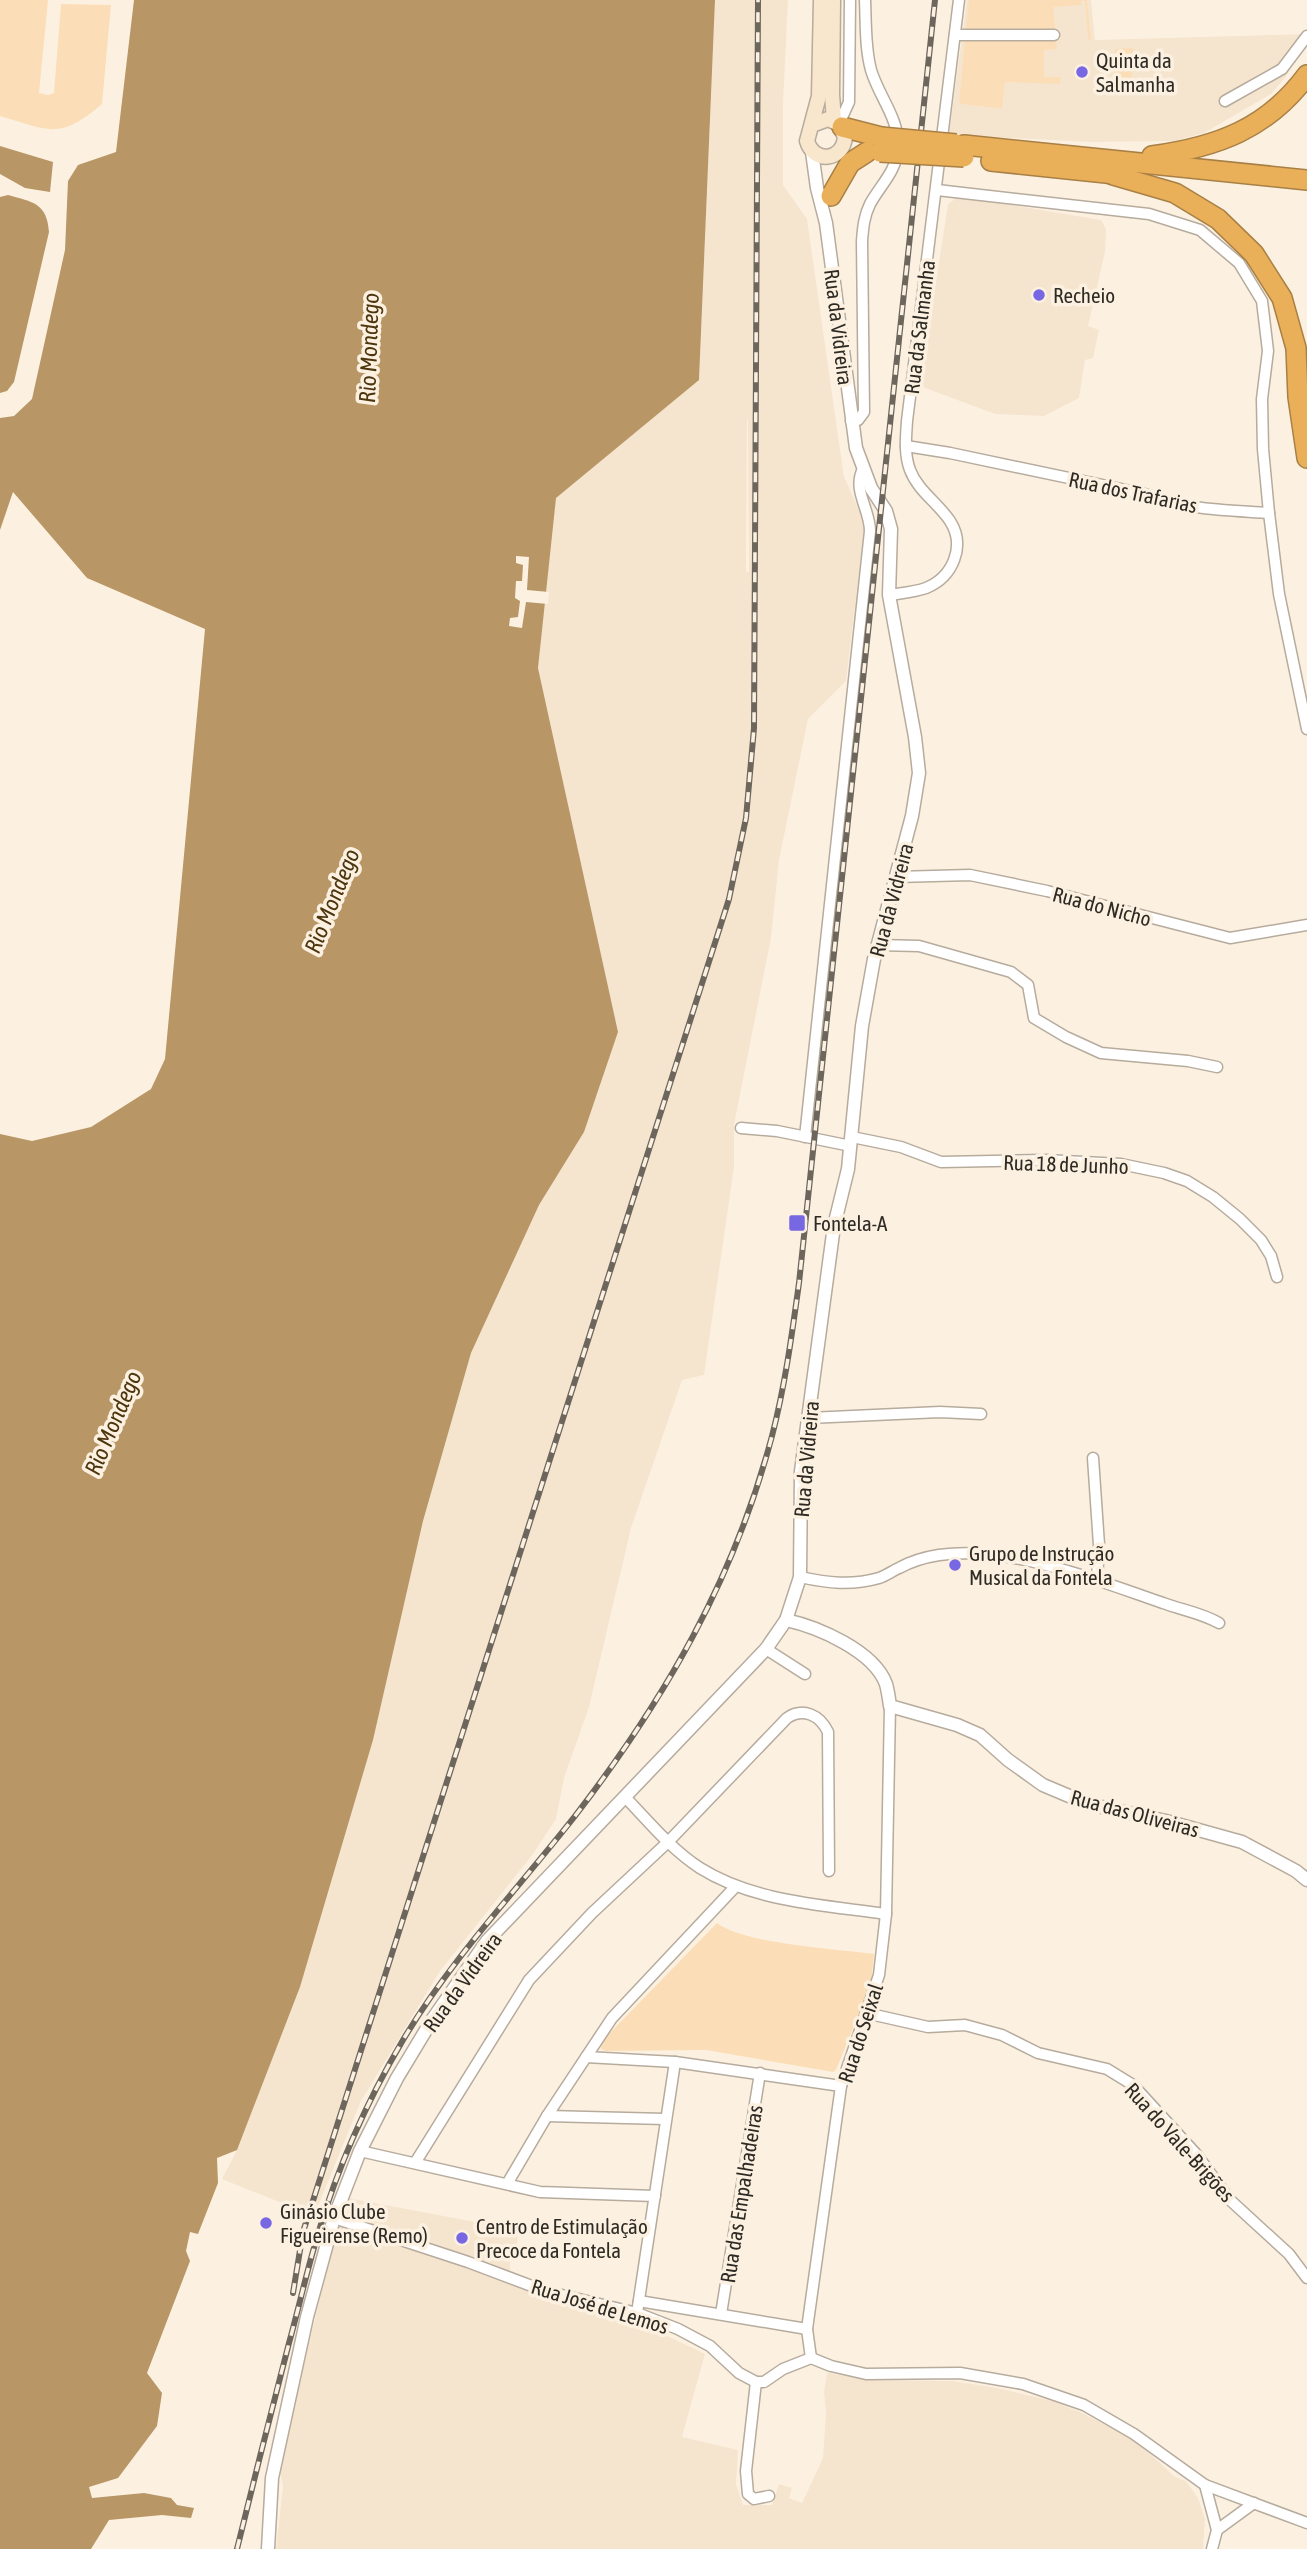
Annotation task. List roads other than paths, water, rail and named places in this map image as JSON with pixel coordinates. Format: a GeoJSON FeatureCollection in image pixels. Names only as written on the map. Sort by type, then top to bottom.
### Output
{"type":"FeatureCollection","features":[{"type":"Feature","properties":{"kind":"highway"},"geometry":{"type":"LineString","coordinates":[[1089,157],[1150,156],[1189,151],[1227,139],[1262,121],[1293,94],[1307,75]]}},
{"type":"Feature","properties":{"kind":"highway"},"geometry":{"type":"LineString","coordinates":[[838,124],[876,147]]}},
{"type":"Feature","properties":{"kind":"highway"},"geometry":{"type":"LineString","coordinates":[[831,196],[850,163],[876,147]]}},
{"type":"Feature","properties":{"kind":"highway"},"geometry":{"type":"LineString","coordinates":[[838,153],[876,147],[1089,157],[1307,180]]}},
{"type":"Feature","properties":{"kind":"highway"},"geometry":{"type":"LineString","coordinates":[[964,151],[1113,175],[1175,193],[1218,219],[1254,254],[1282,299],[1296,348],[1298,397],[1307,458]]}},
{"type":"Feature","properties":{"kind":"highway"},"geometry":{"type":"LineString","coordinates":[[1113,175],[1307,192]]}},
{"type":"Feature","properties":{"kind":"main road"},"geometry":{"type":"LineString","coordinates":[[821,0],[819,96],[807,135],[812,152],[824,158],[838,153],[845,137],[838,124],[832,95],[833,0]]}},
{"type":"Feature","properties":{"kind":"main road"},"geometry":{"type":"LineString","coordinates":[[812,125],[822,119],[838,124]]}},
{"type":"Feature","properties":{"kind":"street"},"geometry":{"type":"LineString","coordinates":[[838,124],[849,102],[850,0]]}},
{"type":"Feature","properties":{"kind":"street"},"geometry":{"type":"LineString","coordinates":[[851,421],[858,420],[864,412],[864,222],[870,206],[893,171],[898,148],[896,123],[878,90],[867,50],[865,0]]}},
{"type":"Feature","properties":{"kind":"street","name":"Rua da Salmanha"},"geometry":{"type":"LineString","coordinates":[[889,595],[916,591],[939,580],[954,561],[957,550],[957,539],[949,519],[924,492],[910,471],[905,446],[959,0]]}},
{"type":"Feature","properties":{"kind":"street"},"geometry":{"type":"LineString","coordinates":[[955,35],[1055,35]]}},
{"type":"Feature","properties":{"kind":"street"},"geometry":{"type":"LineString","coordinates":[[1225,101],[1282,69],[1307,36]]}},
{"type":"Feature","properties":{"kind":"street"},"geometry":{"type":"LineString","coordinates":[[812,152],[826,223]]}},
{"type":"Feature","properties":{"kind":"street"},"geometry":{"type":"LineString","coordinates":[[826,223],[838,153]]}},
{"type":"Feature","properties":{"kind":"street"},"geometry":{"type":"LineString","coordinates":[[937,190],[1149,214],[1200,230],[1238,262],[1262,301],[1268,351],[1262,400],[1262,436],[1269,513],[1279,594],[1307,729]]}},
{"type":"Feature","properties":{"kind":"street","name":"Rua da Vidreira"},"geometry":{"type":"LineString","coordinates":[[268,2549],[272,2478],[307,2317],[334,2218],[359,2151],[397,2078],[432,2020],[486,1941],[766,1649],[786,1620],[800,1577],[801,1471],[834,1226],[848,1169],[862,1026],[878,945],[912,817],[919,773],[889,595],[889,519],[863,469],[851,421],[826,223]]}},
{"type":"Feature","properties":{"kind":"street","name":"Rua dos Trafarias"},"geometry":{"type":"LineString","coordinates":[[905,446],[1145,494],[1164,502],[1200,508],[1269,513]]}},
{"type":"Feature","properties":{"kind":"street"},"geometry":{"type":"LineString","coordinates":[[806,1137],[870,531],[858,484],[863,469]]}},
{"type":"Feature","properties":{"kind":"street","name":"Rua do Nicho"},"geometry":{"type":"LineString","coordinates":[[896,877],[970,875],[1047,891],[1230,938],[1307,925]]}},
{"type":"Feature","properties":{"kind":"street"},"geometry":{"type":"LineString","coordinates":[[878,945],[919,946],[1011,972],[1028,985],[1034,1017],[1066,1037],[1101,1053],[1188,1061],[1217,1067]]}},
{"type":"Feature","properties":{"kind":"street","name":"Rua 18 de Junho"},"geometry":{"type":"LineString","coordinates":[[741,1128],[901,1147],[941,1162],[1046,1160],[1121,1164],[1164,1173],[1187,1181],[1213,1197],[1240,1219],[1266,1248],[1277,1277]]}},
{"type":"Feature","properties":{"kind":"street"},"geometry":{"type":"LineString","coordinates":[[809,1418],[940,1412],[981,1414]]}},
{"type":"Feature","properties":{"kind":"street"},"geometry":{"type":"LineString","coordinates":[[1093,1458],[1100,1545],[1097,1580]]}},
{"type":"Feature","properties":{"kind":"street"},"geometry":{"type":"LineString","coordinates":[[800,1577],[833,1584],[880,1578],[902,1566],[935,1555],[989,1555],[1053,1566],[1175,1608],[1208,1616],[1219,1623]]}},
{"type":"Feature","properties":{"kind":"street"},"geometry":{"type":"LineString","coordinates":[[786,1620],[820,1629],[864,1656],[885,1682],[890,1706]]}},
{"type":"Feature","properties":{"kind":"street"},"geometry":{"type":"LineString","coordinates":[[766,1649],[805,1674]]}},
{"type":"Feature","properties":{"kind":"street","name":"Rua das Oliveiras"},"geometry":{"type":"LineString","coordinates":[[890,1706],[957,1725],[980,1735],[1008,1760],[1043,1785],[1077,1800],[1242,1842],[1296,1871],[1307,1880]]}},
{"type":"Feature","properties":{"kind":"street","name":"Rua do Seixal"},"geometry":{"type":"LineString","coordinates":[[811,2358],[807,2329],[841,2086],[879,1975],[886,1914],[890,1706]]}},
{"type":"Feature","properties":{"kind":"street"},"geometry":{"type":"LineString","coordinates":[[415,2163],[529,1980],[593,1913],[668,1842],[787,1718],[797,1713],[807,1713],[823,1723],[829,1737],[829,1871]]}},
{"type":"Feature","properties":{"kind":"street"},"geometry":{"type":"LineString","coordinates":[[626,1798],[668,1842],[699,1867],[736,1886],[799,1902],[886,1914]]}},
{"type":"Feature","properties":{"kind":"street"},"geometry":{"type":"LineString","coordinates":[[507,2184],[547,2116],[612,2018],[736,1886]]}},
{"type":"Feature","properties":{"kind":"street","name":"Rua do Vale-Brigões"},"geometry":{"type":"LineString","coordinates":[[866,2012],[928,2027],[965,2025],[1002,2035],[1038,2053],[1107,2069],[1133,2085],[1197,2155],[1230,2200],[1289,2254],[1307,2278]]}},
{"type":"Feature","properties":{"kind":"street"},"geometry":{"type":"LineString","coordinates":[[586,2057],[675,2063],[841,2086]]}},
{"type":"Feature","properties":{"kind":"street"},"geometry":{"type":"LineString","coordinates":[[636,2313],[675,2063]]}},
{"type":"Feature","properties":{"kind":"street","name":"Rua das Empalhadeiras"},"geometry":{"type":"LineString","coordinates":[[721,2314],[760,2073]]}},
{"type":"Feature","properties":{"kind":"street"},"geometry":{"type":"LineString","coordinates":[[547,2116],[665,2119]]}},
{"type":"Feature","properties":{"kind":"street"},"geometry":{"type":"LineString","coordinates":[[359,2151],[540,2192],[656,2196]]}},
{"type":"Feature","properties":{"kind":"street","name":"Rua José de Lemos"},"geometry":{"type":"LineString","coordinates":[[334,2218],[468,2262],[545,2291],[636,2313],[678,2329],[710,2346],[739,2373],[756,2382]]}},
{"type":"Feature","properties":{"kind":"street"},"geometry":{"type":"LineString","coordinates":[[639,2301],[807,2329]]}},
{"type":"Feature","properties":{"kind":"street"},"geometry":{"type":"LineString","coordinates":[[769,2496],[754,2498],[748,2494],[746,2471],[756,2382],[764,2382],[783,2369],[811,2358],[866,2374],[960,2373],[1023,2385],[1084,2405],[1134,2434],[1205,2485],[1307,2523]]}},
{"type":"Feature","properties":{"kind":"street"},"geometry":{"type":"LineString","coordinates":[[1205,2485],[1217,2530],[1212,2549]]}},
{"type":"Feature","properties":{"kind":"street"},"geometry":{"type":"LineString","coordinates":[[1217,2530],[1254,2504]]}},
{"type":"Feature","properties":{"kind":"water","name":"Rio Mondego"},"geometry":{"type":"Polygon","coordinates":[[[134,0],[715,0],[699,380],[556,498],[538,668],[618,1032],[584,1132],[539,1205],[471,1353],[423,1521],[373,1740],[300,1987],[237,2150],[217,2158],[218,2183],[198,2234],[190,2232],[186,2251],[190,2261],[147,2373],[162,2393],[157,2426],[118,2478],[89,2487],[92,2498],[144,2493],[171,2498],[177,2505],[194,2508],[191,2518],[162,2515],[109,2520],[91,2549],[0,2549],[0,1134],[32,1141],[91,1127],[151,1089],[165,1059],[205,629],[87,578],[13,492],[0,530],[0,418],[14,416],[32,399],[65,250],[68,181],[78,165],[116,152],[134,0]]]}},
{"type":"Feature","properties":{"kind":"water"},"geometry":{"type":"Polygon","coordinates":[[[0,146],[53,162],[50,192],[25,188],[0,174],[0,146]]]}},
{"type":"Feature","properties":{"kind":"water"},"geometry":{"type":"Polygon","coordinates":[[[8,195],[31,202],[42,209],[49,232],[14,382],[7,391],[0,393],[0,197],[8,195]]]}},
{"type":"Feature","properties":{"kind":"railway"},"geometry":{"type":"LineString","coordinates":[[293,2293],[303,2232],[729,899],[746,818],[754,728],[758,0]]}},
{"type":"Feature","properties":{"kind":"railway"},"geometry":{"type":"LineString","coordinates":[[237,2549],[314,2248],[344,2159],[377,2086],[403,2040],[442,1981],[575,1816],[608,1772],[667,1682],[717,1589],[738,1540],[772,1436],[791,1341],[799,1283],[935,0]]}},
{"type":"Feature","properties":{"kind":"place","name":"Quinta da Salmanha"},"geometry":{"type":"Point","coordinates":[1082,72]}},
{"type":"Feature","properties":{"kind":"place","name":"Recheio"},"geometry":{"type":"Point","coordinates":[1039,295]}},
{"type":"Feature","properties":{"kind":"place","name":"Fontela-A"},"geometry":{"type":"Point","coordinates":[797,1223]}},
{"type":"Feature","properties":{"kind":"place","name":"Grupo de Instrução Musical da Fontela"},"geometry":{"type":"Point","coordinates":[955,1565]}},
{"type":"Feature","properties":{"kind":"place","name":"Ginásio Clube Figueirense (Remo)"},"geometry":{"type":"Point","coordinates":[266,2223]}},
{"type":"Feature","properties":{"kind":"place","name":"Centro de Estimulação Precoce da Fontela"},"geometry":{"type":"Point","coordinates":[462,2238]}}]}
